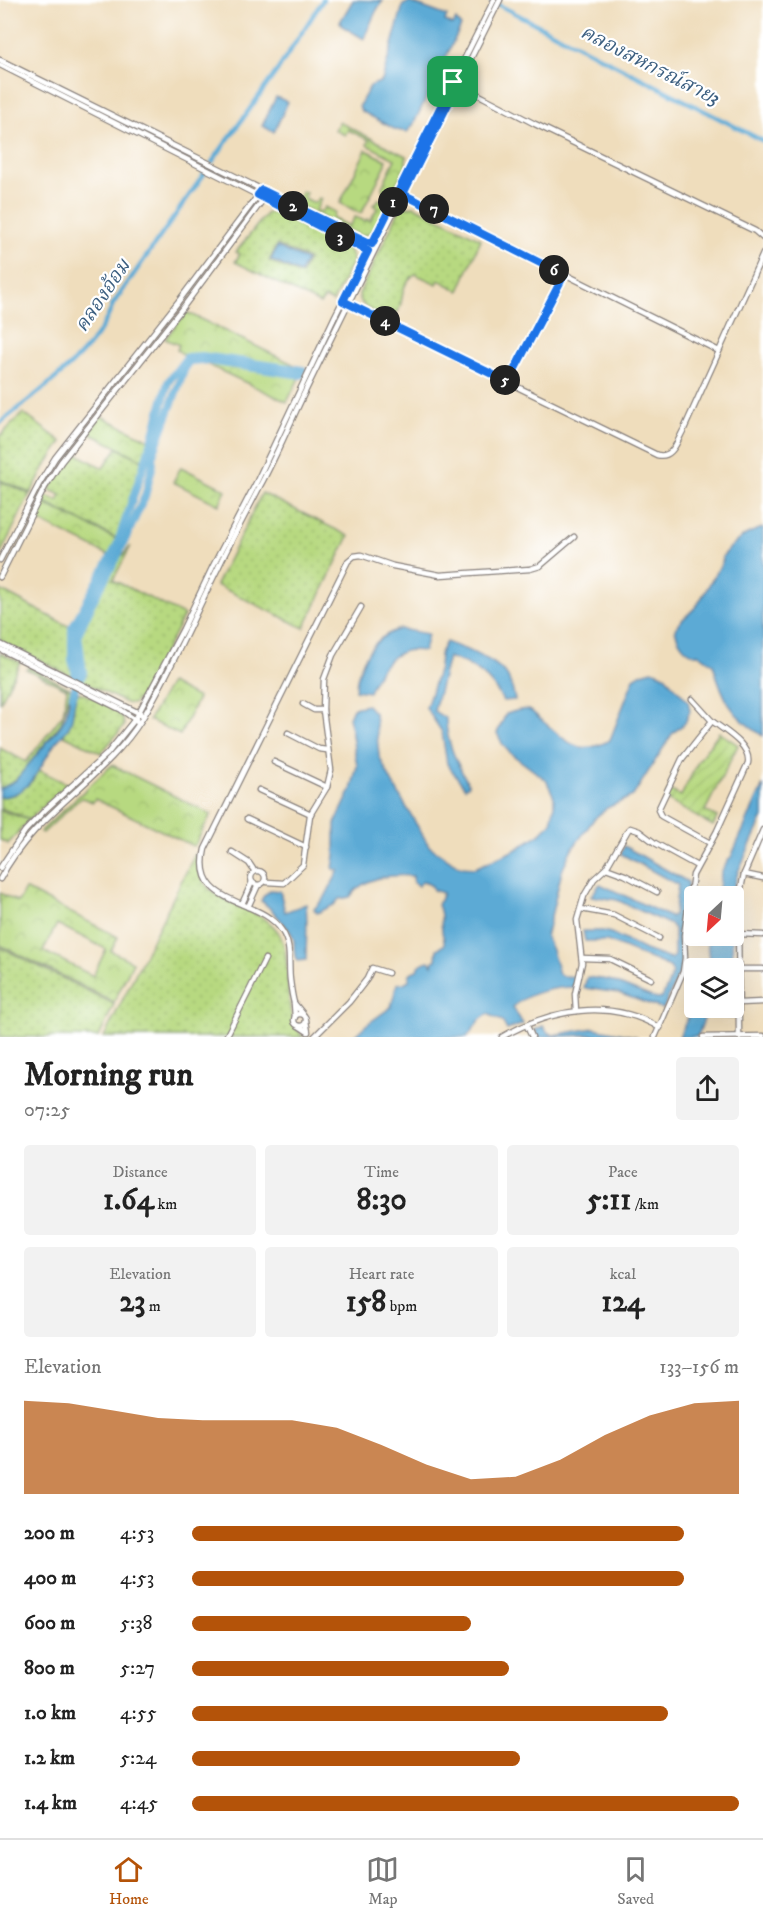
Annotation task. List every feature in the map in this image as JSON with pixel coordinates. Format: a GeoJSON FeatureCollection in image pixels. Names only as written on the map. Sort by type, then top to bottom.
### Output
{"type":"FeatureCollection","features":[{"type":"Feature","properties":{"kind":"street"},"geometry":{"type":"LineString","coordinates":[[0,879],[34,830],[111,758],[141,714],[490,13],[494,0]]}},
{"type":"Feature","properties":{"kind":"street"},"geometry":{"type":"LineString","coordinates":[[490,13],[500,0]]}},
{"type":"Feature","properties":{"kind":"street"},"geometry":{"type":"LineString","coordinates":[[0,60],[374,245]]}},
{"type":"Feature","properties":{"kind":"street"},"geometry":{"type":"LineString","coordinates":[[0,65],[371,252]]}},
{"type":"Feature","properties":{"kind":"street"},"geometry":{"type":"LineString","coordinates":[[455,83],[755,231],[763,238]]}},
{"type":"Feature","properties":{"kind":"street"},"geometry":{"type":"LineString","coordinates":[[0,560],[55,458],[178,302],[262,190]]}},
{"type":"Feature","properties":{"kind":"street"},"geometry":{"type":"LineString","coordinates":[[400,192],[719,351]]}},
{"type":"Feature","properties":{"kind":"street"},"geometry":{"type":"LineString","coordinates":[[0,577],[45,487],[61,462],[184,306],[268,193]]}},
{"type":"Feature","properties":{"kind":"street"},"geometry":{"type":"LineString","coordinates":[[345,302],[663,457],[673,450],[763,254]]}},
{"type":"Feature","properties":{"kind":"street"},"geometry":{"type":"LineString","coordinates":[[508,382],[564,275]]}},
{"type":"Feature","properties":{"kind":"street"},"geometry":{"type":"LineString","coordinates":[[311,1035],[298,1025],[295,1017],[289,946],[283,932],[275,922],[210,886],[203,875],[201,863],[205,849],[348,561],[354,556],[361,555],[393,566],[440,575],[535,569],[574,537]]}},
{"type":"Feature","properties":{"kind":"street"},"geometry":{"type":"LineString","coordinates":[[252,882],[284,883],[303,865],[311,814],[327,787],[331,770],[323,710],[324,680],[333,655],[361,607]]}},
{"type":"Feature","properties":{"kind":"street"},"geometry":{"type":"LineString","coordinates":[[0,644],[80,686],[141,714]]}},
{"type":"Feature","properties":{"kind":"street"},"geometry":{"type":"LineString","coordinates":[[0,649],[68,680]]}},
{"type":"Feature","properties":{"kind":"street"},"geometry":{"type":"LineString","coordinates":[[80,686],[137,721]]}},
{"type":"Feature","properties":{"kind":"street"},"geometry":{"type":"LineString","coordinates":[[655,1037],[683,972],[693,875],[741,782],[749,758],[742,746],[712,721],[692,699]]}},
{"type":"Feature","properties":{"kind":"street"},"geometry":{"type":"LineString","coordinates":[[303,704],[314,710],[323,710]]}},
{"type":"Feature","properties":{"kind":"street"},"geometry":{"type":"LineString","coordinates":[[0,868],[26,831],[46,809],[107,754],[137,721]]}},
{"type":"Feature","properties":{"kind":"street"},"geometry":{"type":"LineString","coordinates":[[710,843],[661,816],[658,810],[682,759],[712,721]]}},
{"type":"Feature","properties":{"kind":"street"},"geometry":{"type":"LineString","coordinates":[[288,733],[319,749],[327,750]]}},
{"type":"Feature","properties":{"kind":"street"},"geometry":{"type":"LineString","coordinates":[[274,762],[327,787]]}},
{"type":"Feature","properties":{"kind":"street"},"geometry":{"type":"LineString","coordinates":[[260,790],[311,814]]}},
{"type":"Feature","properties":{"kind":"street"},"geometry":{"type":"LineString","coordinates":[[247,819],[306,847]]}},
{"type":"Feature","properties":{"kind":"street"},"geometry":{"type":"LineString","coordinates":[[576,1011],[582,958],[577,926],[586,890],[599,873],[606,868],[628,830],[633,828],[697,866]]}},
{"type":"Feature","properties":{"kind":"street"},"geometry":{"type":"LineString","coordinates":[[742,886],[744,874],[763,830]]}},
{"type":"Feature","properties":{"kind":"street"},"geometry":{"type":"LineString","coordinates":[[756,844],[763,845]]}},
{"type":"Feature","properties":{"kind":"street"},"geometry":{"type":"LineString","coordinates":[[232,852],[249,863],[254,872],[242,904]]}},
{"type":"Feature","properties":{"kind":"street"},"geometry":{"type":"LineString","coordinates":[[606,868],[657,892]]}},
{"type":"Feature","properties":{"kind":"street"},"geometry":{"type":"LineString","coordinates":[[248,907],[263,882],[262,873],[254,872]]}},
{"type":"Feature","properties":{"kind":"street"},"geometry":{"type":"LineString","coordinates":[[744,874],[763,878]]}},
{"type":"Feature","properties":{"kind":"street"},"geometry":{"type":"LineString","coordinates":[[581,909],[614,915],[659,938]]}},
{"type":"Feature","properties":{"kind":"street"},"geometry":{"type":"LineString","coordinates":[[744,934],[763,935]]}},
{"type":"Feature","properties":{"kind":"street"},"geometry":{"type":"LineString","coordinates":[[582,958],[610,959],[651,979]]}},
{"type":"Feature","properties":{"kind":"street"},"geometry":{"type":"LineString","coordinates":[[226,1037],[266,959]]}},
{"type":"Feature","properties":{"kind":"street"},"geometry":{"type":"LineString","coordinates":[[311,1035],[349,1002],[367,979],[372,968],[388,973]]}},
{"type":"Feature","properties":{"kind":"street"},"geometry":{"type":"LineString","coordinates":[[744,969],[763,969]]}},
{"type":"Feature","properties":{"kind":"street"},"geometry":{"type":"LineString","coordinates":[[744,1003],[763,1002]]}},
{"type":"Feature","properties":{"kind":"street"},"geometry":{"type":"LineString","coordinates":[[294,1003],[303,1014],[311,1035]]}},
{"type":"Feature","properties":{"kind":"street"},"geometry":{"type":"LineString","coordinates":[[502,1037],[546,1018],[593,1009],[628,1015],[648,1021],[660,1028]]}},
{"type":"Feature","properties":{"kind":"street"},"geometry":{"type":"LineString","coordinates":[[295,1017],[303,1014]]}},
{"type":"Feature","properties":{"kind":"street"},"geometry":{"type":"LineString","coordinates":[[739,1018],[739,1036]]}},
{"type":"Feature","properties":{"kind":"street"},"geometry":{"type":"LineString","coordinates":[[298,1025],[306,1021]]}},
{"type":"Feature","properties":{"kind":"street"},"geometry":{"type":"LineString","coordinates":[[527,1026],[532,1037]]}},
{"type":"Feature","properties":{"kind":"street"},"geometry":{"type":"LineString","coordinates":[[703,1037],[763,1036]]}},
{"type":"Feature","properties":{"kind":"green space"},"geometry":{"type":"Polygon","coordinates":[[[339,122],[406,156],[406,166],[391,195],[383,192],[382,187],[395,159],[367,145],[369,140],[348,130],[345,135],[335,130],[339,122]]]}},
{"type":"Feature","properties":{"kind":"green space"},"geometry":{"type":"Polygon","coordinates":[[[366,150],[386,160],[386,164],[362,212],[359,213],[340,203],[366,150]]]}},
{"type":"Feature","properties":{"kind":"green space"},"geometry":{"type":"Polygon","coordinates":[[[302,191],[306,193],[304,198],[315,203],[319,198],[321,199],[316,210],[321,212],[325,207],[335,212],[333,218],[349,226],[355,217],[370,221],[377,208],[373,205],[379,199],[388,205],[375,229],[361,236],[296,204],[302,191]]]}},
{"type":"Feature","properties":{"kind":"green space"},"geometry":{"type":"Polygon","coordinates":[[[414,206],[481,239],[459,291],[439,280],[437,284],[415,274],[404,287],[398,312],[383,316],[364,306],[359,294],[399,211],[414,206]]]}},
{"type":"Feature","properties":{"kind":"green space"},"geometry":{"type":"Polygon","coordinates":[[[272,212],[349,249],[353,260],[333,302],[325,298],[320,304],[235,262],[240,254],[236,252],[266,214],[272,212]],[[277,245],[269,261],[301,275],[308,259],[277,245]]]}},
{"type":"Feature","properties":{"kind":"green space"},"geometry":{"type":"Polygon","coordinates":[[[186,312],[303,369],[204,356],[187,357],[177,350],[179,345],[165,339],[186,312]]]}},
{"type":"Feature","properties":{"kind":"green space"},"geometry":{"type":"Polygon","coordinates":[[[201,359],[300,376],[287,402],[204,363],[194,362],[186,365],[190,361],[201,359]]]}},
{"type":"Feature","properties":{"kind":"green space"},"geometry":{"type":"Polygon","coordinates":[[[23,413],[62,442],[44,468],[31,493],[0,480],[0,436],[23,413]]]}},
{"type":"Feature","properties":{"kind":"green space"},"geometry":{"type":"Polygon","coordinates":[[[101,416],[151,441],[145,461],[89,433],[101,416]]]}},
{"type":"Feature","properties":{"kind":"green space"},"geometry":{"type":"Polygon","coordinates":[[[117,448],[145,461],[118,539],[43,502],[46,496],[58,501],[61,495],[49,490],[74,452],[103,468],[117,448]]]}},
{"type":"Feature","properties":{"kind":"green space"},"geometry":{"type":"Polygon","coordinates":[[[181,467],[226,490],[219,505],[173,482],[181,467]]]}},
{"type":"Feature","properties":{"kind":"green space"},"geometry":{"type":"Polygon","coordinates":[[[0,481],[30,494],[0,555],[0,481]]]}},
{"type":"Feature","properties":{"kind":"green space"},"geometry":{"type":"Polygon","coordinates":[[[262,493],[349,536],[304,628],[216,585],[262,493]]]}},
{"type":"Feature","properties":{"kind":"green space"},"geometry":{"type":"Polygon","coordinates":[[[43,503],[118,540],[110,556],[35,519],[43,503]]]}},
{"type":"Feature","properties":{"kind":"green space"},"geometry":{"type":"Polygon","coordinates":[[[131,546],[113,580],[184,615],[143,695],[133,704],[126,703],[80,680],[83,673],[78,634],[118,555],[123,555],[131,546]]]}},
{"type":"Feature","properties":{"kind":"green space"},"geometry":{"type":"Polygon","coordinates":[[[0,590],[70,627],[72,660],[76,674],[73,677],[0,641],[0,590]]]}},
{"type":"Feature","properties":{"kind":"green space"},"geometry":{"type":"Polygon","coordinates":[[[0,653],[20,662],[0,703],[0,653]]]}},
{"type":"Feature","properties":{"kind":"green space"},"geometry":{"type":"Polygon","coordinates":[[[29,667],[71,689],[61,723],[20,775],[11,784],[0,788],[0,748],[26,762],[63,714],[67,689],[26,669],[29,667]]]}},
{"type":"Feature","properties":{"kind":"green space"},"geometry":{"type":"Polygon","coordinates":[[[170,683],[198,698],[180,735],[149,720],[170,683]]]}},
{"type":"Feature","properties":{"kind":"green space"},"geometry":{"type":"Polygon","coordinates":[[[76,693],[82,693],[109,705],[123,719],[124,726],[101,753],[62,734],[70,719],[76,693]]]}},
{"type":"Feature","properties":{"kind":"green space"},"geometry":{"type":"Polygon","coordinates":[[[719,732],[738,745],[705,811],[717,817],[713,826],[665,799],[669,790],[681,796],[699,760],[719,732]]]}},
{"type":"Feature","properties":{"kind":"green space"},"geometry":{"type":"Polygon","coordinates":[[[112,765],[211,814],[195,845],[95,799],[93,802],[82,798],[43,833],[40,832],[112,765]]]}},
{"type":"Feature","properties":{"kind":"green space"},"geometry":{"type":"Polygon","coordinates":[[[39,770],[69,783],[30,819],[0,808],[0,797],[28,785],[39,770]]]}},
{"type":"Feature","properties":{"kind":"green space"},"geometry":{"type":"Polygon","coordinates":[[[0,810],[29,820],[8,844],[0,840],[0,810]]]}},
{"type":"Feature","properties":{"kind":"green space"},"geometry":{"type":"Polygon","coordinates":[[[195,854],[198,856],[199,872],[205,884],[214,893],[264,918],[280,936],[286,958],[290,1010],[293,1021],[303,1037],[104,1037],[195,854]]]}},
{"type":"Feature","properties":{"kind":"green space"},"geometry":{"type":"Polygon","coordinates":[[[25,889],[118,937],[111,951],[133,962],[114,1002],[0,945],[0,893],[18,902],[25,889]],[[57,924],[43,951],[93,976],[106,949],[57,924]]]}},
{"type":"Feature","properties":{"kind":"green space"},"geometry":{"type":"Polygon","coordinates":[[[0,947],[114,1004],[99,1037],[0,1037],[0,947]]]}},
{"type":"Feature","properties":{"kind":"water"},"geometry":{"type":"Polygon","coordinates":[[[353,0],[383,1],[364,39],[342,26],[340,22],[353,0]]]}},
{"type":"Feature","properties":{"kind":"water"},"geometry":{"type":"Polygon","coordinates":[[[409,2],[447,16],[445,21],[453,25],[456,20],[461,26],[413,125],[407,132],[396,130],[361,111],[359,106],[370,86],[382,81],[403,5],[409,2]]]}},
{"type":"Feature","properties":{"kind":"water"},"geometry":{"type":"Polygon","coordinates":[[[276,97],[288,102],[274,132],[262,126],[276,97]]]}},
{"type":"Feature","properties":{"kind":"water"},"geometry":{"type":"Polygon","coordinates":[[[277,247],[306,260],[300,273],[271,260],[277,247]]]}},
{"type":"Feature","properties":{"kind":"water"},"geometry":{"type":"Polygon","coordinates":[[[763,528],[763,736],[743,721],[730,706],[713,664],[699,654],[686,650],[675,629],[698,604],[726,552],[745,535],[763,528]]]}},
{"type":"Feature","properties":{"kind":"water"},"geometry":{"type":"Polygon","coordinates":[[[400,629],[428,634],[424,651],[410,650],[398,654],[382,667],[369,692],[355,690],[368,652],[382,638],[400,629]]]}},
{"type":"Feature","properties":{"kind":"water"},"geometry":{"type":"Polygon","coordinates":[[[446,642],[478,654],[500,668],[509,679],[515,700],[503,701],[487,678],[465,663],[448,657],[434,711],[446,719],[450,745],[469,785],[465,788],[447,764],[442,732],[426,708],[439,668],[440,653],[446,642]]]}},
{"type":"Feature","properties":{"kind":"water"},"geometry":{"type":"Polygon","coordinates":[[[652,670],[663,674],[688,701],[690,711],[685,723],[672,734],[633,796],[607,808],[594,819],[570,852],[562,871],[546,937],[559,974],[579,977],[576,987],[542,991],[519,1002],[513,1007],[523,1024],[507,1030],[502,1021],[488,1014],[480,1020],[467,1037],[353,1037],[391,1007],[397,984],[409,980],[411,973],[423,963],[429,961],[432,965],[436,960],[437,949],[444,943],[438,905],[443,893],[433,890],[432,886],[423,881],[418,886],[413,882],[413,876],[378,878],[362,885],[350,897],[339,899],[334,905],[317,913],[314,909],[325,897],[339,870],[333,869],[335,824],[351,790],[357,766],[349,717],[353,708],[367,705],[375,714],[379,756],[429,846],[460,867],[475,868],[515,850],[540,834],[551,823],[554,797],[546,780],[510,753],[497,733],[506,714],[529,710],[572,744],[588,748],[598,745],[610,740],[634,678],[652,670]]]}},
{"type":"Feature","properties":{"kind":"water"},"geometry":{"type":"Polygon","coordinates":[[[72,689],[78,692],[71,723],[67,730],[54,745],[27,786],[10,796],[0,797],[0,789],[15,781],[61,725],[66,715],[72,689]]]}},
{"type":"Feature","properties":{"kind":"water"},"geometry":{"type":"Polygon","coordinates":[[[763,785],[763,817],[734,886],[720,886],[722,871],[731,857],[763,785]]]}},
{"type":"Feature","properties":{"kind":"water"},"geometry":{"type":"Polygon","coordinates":[[[624,846],[688,882],[687,886],[684,886],[680,972],[663,1009],[618,993],[584,988],[587,977],[609,980],[657,999],[662,998],[673,973],[670,967],[607,941],[585,941],[583,931],[603,931],[670,959],[674,956],[674,929],[671,925],[617,900],[591,896],[600,884],[670,917],[674,915],[678,885],[621,854],[624,846]]]}},
{"type":"Feature","properties":{"kind":"water"},"geometry":{"type":"Polygon","coordinates":[[[270,890],[280,891],[285,912],[306,904],[306,960],[297,961],[291,934],[261,901],[270,890]]]}},
{"type":"Feature","properties":{"kind":"water"},"geometry":{"type":"Polygon","coordinates":[[[708,946],[732,946],[733,958],[709,958],[708,946]]]}},
{"type":"Feature","properties":{"kind":"water"},"geometry":{"type":"Polygon","coordinates":[[[688,1018],[704,1018],[698,1036],[679,1037],[688,1018]]]}},
{"type":"Feature","properties":{"kind":"water"},"geometry":{"type":"Polygon","coordinates":[[[543,1026],[553,1035],[594,1028],[638,1037],[590,1035],[538,1037],[535,1030],[543,1026]]]}},
{"type":"Feature","properties":{"kind":"waterway","name":"คลองอ้อม"},"geometry":{"type":"LineString","coordinates":[[212,162],[279,68],[323,0]]}},
{"type":"Feature","properties":{"kind":"waterway","name":"คลองสหกรณ์สาย3"},"geometry":{"type":"LineString","coordinates":[[491,1],[763,141]]}},
{"type":"Feature","properties":{"kind":"waterway","name":"คลองอ้อม"},"geometry":{"type":"LineString","coordinates":[[0,423],[65,370],[94,339],[113,304],[209,167]]}},
{"type":"Feature","properties":{"kind":"waterway"},"geometry":{"type":"LineString","coordinates":[[73,695],[80,671],[76,632],[119,553],[145,496],[153,464],[152,457],[186,365],[190,361],[202,360],[301,375],[303,370],[202,356],[187,357],[168,382],[152,441],[116,548],[72,628],[72,660],[76,675],[74,677],[80,680],[83,673],[78,634],[90,608]]}},
{"type":"Feature","properties":{"kind":"route"},"geometry":{"type":"LineString","coordinates":[[453,82],[458,84],[403,194],[564,275],[508,382],[343,301],[368,251],[258,195],[262,190],[372,244],[453,82]]}}]}
